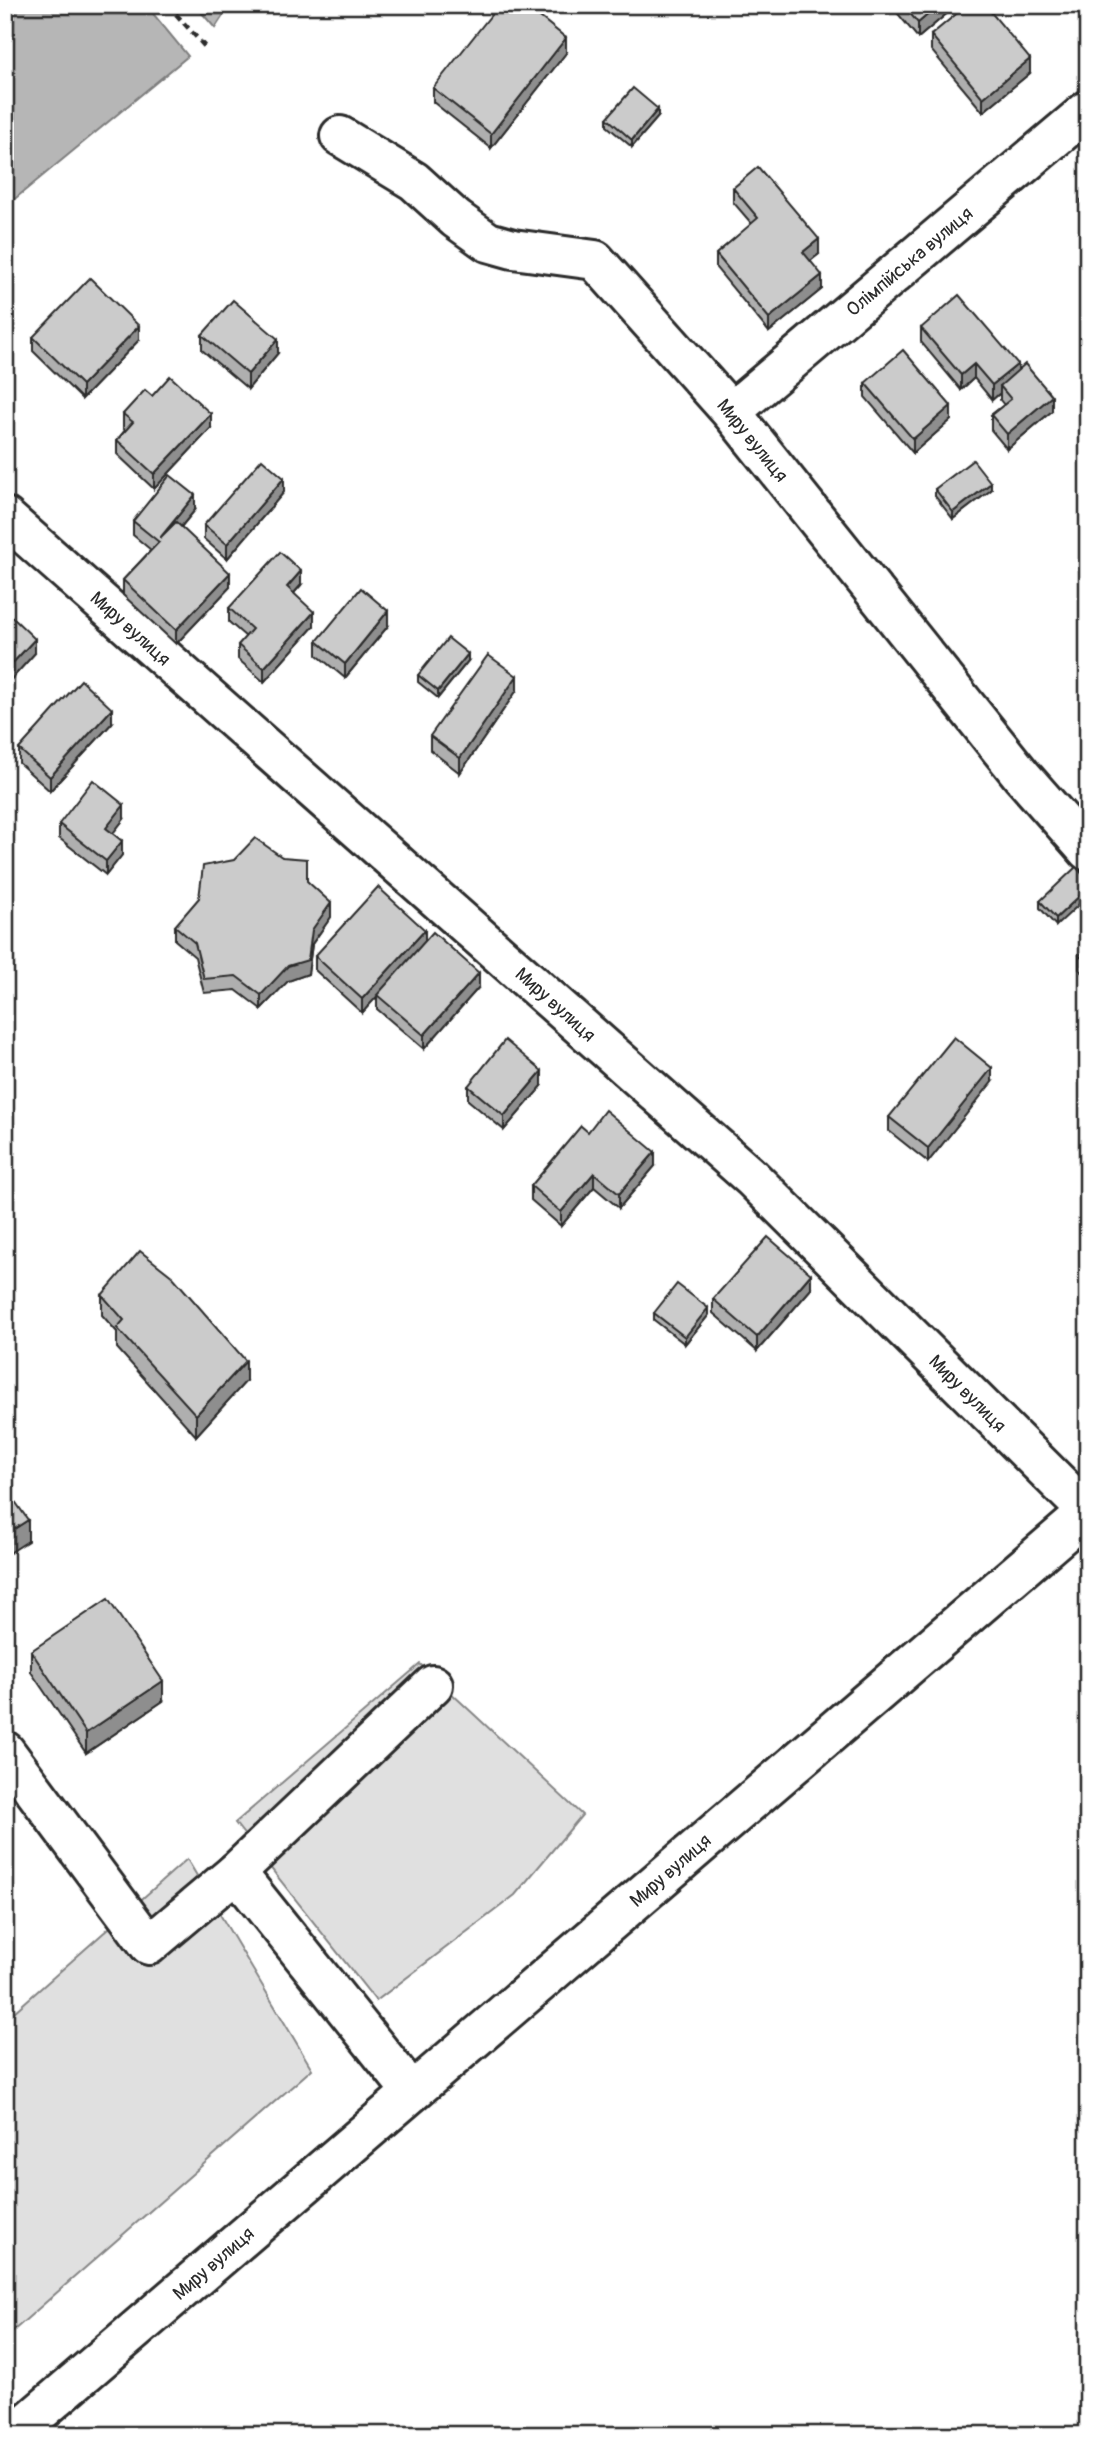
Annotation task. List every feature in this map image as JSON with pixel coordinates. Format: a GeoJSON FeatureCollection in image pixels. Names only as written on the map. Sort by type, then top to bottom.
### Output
{"type":"FeatureCollection","features":[{"type":"Feature","properties":{"kind":"street","name":"Олімпійська вулиця"},"geometry":{"type":"LineString","coordinates":[[731,412],[1088,110]]}},
{"type":"Feature","properties":{"kind":"street","name":"Миру вулиця"},"geometry":{"type":"LineString","coordinates":[[340,136],[414,181],[456,219],[488,242],[513,249],[595,260],[731,412],[1022,776],[1088,852]]}},
{"type":"Feature","properties":{"kind":"street","name":"Миру вулиця"},"geometry":{"type":"LineString","coordinates":[[5,517],[752,1178],[1088,1512],[13,2435]]}},
{"type":"Feature","properties":{"kind":"street"},"geometry":{"type":"LineString","coordinates":[[5,1751],[149,1945],[236,1872],[433,1685]]}},
{"type":"Feature","properties":{"kind":"street"},"geometry":{"type":"LineString","coordinates":[[236,1872],[412,2092]]}},
{"type":"Feature","properties":{"kind":"path"},"geometry":{"type":"LineString","coordinates":[[168,5],[205,47]]}},
{"type":"Feature","properties":{"kind":"shaded area"},"geometry":{"type":"Polygon","coordinates":[[[5,5],[146,5],[188,56],[5,207],[5,5]]]}},
{"type":"Feature","properties":{"kind":"shaded area"},"geometry":{"type":"Polygon","coordinates":[[[195,5],[230,5],[215,28],[195,5]]]}},
{"type":"Feature","properties":{"kind":"shaded area"},"geometry":{"type":"Polygon","coordinates":[[[420,1664],[582,1815],[515,1895],[376,2001],[235,1823],[420,1664]]]}},
{"type":"Feature","properties":{"kind":"shaded area"},"geometry":{"type":"Polygon","coordinates":[[[187,1859],[312,2069],[5,2338],[5,2020],[187,1859]]]}},
{"type":"Feature","properties":{"kind":"building"},"geometry":{"type":"Polygon","coordinates":[[[499,5],[525,5],[566,38],[491,134],[433,88],[499,5]]]}},
{"type":"Feature","properties":{"kind":"building"},"geometry":{"type":"Polygon","coordinates":[[[903,5],[939,5],[918,23],[903,5]]]}},
{"type":"Feature","properties":{"kind":"building"},"geometry":{"type":"Polygon","coordinates":[[[967,5],[985,5],[1030,59],[983,98],[931,35],[967,5]]]}},
{"type":"Feature","properties":{"kind":"building"},"geometry":{"type":"Polygon","coordinates":[[[633,88],[658,109],[632,140],[607,118],[633,88]]]}},
{"type":"Feature","properties":{"kind":"building"},"geometry":{"type":"Polygon","coordinates":[[[758,167],[819,239],[803,252],[822,275],[769,318],[716,254],[758,218],[733,188],[758,167]]]}},
{"type":"Feature","properties":{"kind":"building"},"geometry":{"type":"Polygon","coordinates":[[[1088,194],[1088,208],[1081,200],[1088,194]]]}},
{"type":"Feature","properties":{"kind":"building"},"geometry":{"type":"Polygon","coordinates":[[[90,278],[139,326],[82,385],[33,337],[90,278]]]}},
{"type":"Feature","properties":{"kind":"building"},"geometry":{"type":"Polygon","coordinates":[[[959,295],[1018,364],[992,385],[974,364],[961,375],[921,328],[959,295]]]}},
{"type":"Feature","properties":{"kind":"building"},"geometry":{"type":"Polygon","coordinates":[[[233,300],[278,339],[248,374],[202,335],[233,300]]]}},
{"type":"Feature","properties":{"kind":"building"},"geometry":{"type":"Polygon","coordinates":[[[903,350],[951,406],[913,439],[865,383],[903,350]]]}},
{"type":"Feature","properties":{"kind":"building"},"geometry":{"type":"Polygon","coordinates":[[[1025,364],[1052,396],[1007,434],[991,415],[1011,399],[1000,386],[1025,364]]]}},
{"type":"Feature","properties":{"kind":"building"},"geometry":{"type":"Polygon","coordinates":[[[170,376],[211,414],[154,474],[117,440],[133,422],[123,414],[145,390],[152,396],[170,376]]]}},
{"type":"Feature","properties":{"kind":"building"},"geometry":{"type":"Polygon","coordinates":[[[262,459],[284,478],[227,544],[204,525],[262,459]]]}},
{"type":"Feature","properties":{"kind":"building"},"geometry":{"type":"Polygon","coordinates":[[[973,460],[991,483],[953,512],[935,489],[973,460]]]}},
{"type":"Feature","properties":{"kind":"building"},"geometry":{"type":"Polygon","coordinates":[[[170,475],[195,495],[160,538],[176,522],[230,573],[176,630],[123,580],[159,542],[133,521],[170,475]]]}},
{"type":"Feature","properties":{"kind":"building"},"geometry":{"type":"Polygon","coordinates":[[[280,552],[301,571],[287,587],[314,612],[264,668],[238,645],[252,629],[229,608],[280,552]]]}},
{"type":"Feature","properties":{"kind":"building"},"geometry":{"type":"Polygon","coordinates":[[[361,588],[388,611],[345,664],[317,641],[361,588]]]}},
{"type":"Feature","properties":{"kind":"building"},"geometry":{"type":"Polygon","coordinates":[[[11,616],[35,639],[7,669],[5,622],[11,616]]]}},
{"type":"Feature","properties":{"kind":"building"},"geometry":{"type":"Polygon","coordinates":[[[448,638],[468,654],[438,691],[418,675],[448,638]]]}},
{"type":"Feature","properties":{"kind":"building"},"geometry":{"type":"Polygon","coordinates":[[[488,655],[517,676],[460,758],[430,736],[488,655]]]}},
{"type":"Feature","properties":{"kind":"building"},"geometry":{"type":"Polygon","coordinates":[[[81,680],[112,709],[50,777],[19,749],[81,680]]]}},
{"type":"Feature","properties":{"kind":"building"},"geometry":{"type":"Polygon","coordinates":[[[93,780],[124,805],[106,828],[122,841],[106,861],[59,824],[93,780]]]}},
{"type":"Feature","properties":{"kind":"building"},"geometry":{"type":"Polygon","coordinates":[[[255,838],[282,857],[307,859],[307,881],[331,903],[312,930],[308,960],[288,966],[261,995],[236,976],[204,979],[195,943],[175,926],[199,898],[203,866],[234,860],[255,838]]]}},
{"type":"Feature","properties":{"kind":"building"},"geometry":{"type":"Polygon","coordinates":[[[1076,867],[1088,880],[1088,888],[1056,918],[1040,901],[1076,867]]]}},
{"type":"Feature","properties":{"kind":"building"},"geometry":{"type":"Polygon","coordinates":[[[378,887],[425,930],[362,999],[315,956],[378,887]]]}},
{"type":"Feature","properties":{"kind":"building"},"geometry":{"type":"Polygon","coordinates":[[[433,932],[479,973],[424,1035],[377,995],[433,932]]]}},
{"type":"Feature","properties":{"kind":"building"},"geometry":{"type":"Polygon","coordinates":[[[1088,947],[1088,964],[1079,955],[1088,947]]]}},
{"type":"Feature","properties":{"kind":"building"},"geometry":{"type":"Polygon","coordinates":[[[954,1037],[992,1068],[928,1148],[889,1117],[954,1037]]]}},
{"type":"Feature","properties":{"kind":"building"},"geometry":{"type":"Polygon","coordinates":[[[505,1040],[542,1071],[504,1116],[468,1086],[505,1040]]]}},
{"type":"Feature","properties":{"kind":"building"},"geometry":{"type":"Polygon","coordinates":[[[605,1110],[655,1152],[619,1194],[594,1173],[561,1212],[531,1186],[581,1126],[588,1132],[605,1110]]]}},
{"type":"Feature","properties":{"kind":"building"},"geometry":{"type":"Polygon","coordinates":[[[768,1237],[811,1274],[757,1337],[713,1299],[768,1237]]]}},
{"type":"Feature","properties":{"kind":"building"},"geometry":{"type":"Polygon","coordinates":[[[140,1251],[173,1277],[246,1361],[196,1415],[117,1328],[124,1320],[102,1295],[140,1251]]]}},
{"type":"Feature","properties":{"kind":"building"},"geometry":{"type":"Polygon","coordinates":[[[677,1284],[708,1308],[685,1337],[654,1313],[677,1284]]]}},
{"type":"Feature","properties":{"kind":"building"},"geometry":{"type":"Polygon","coordinates":[[[5,1487],[28,1520],[5,1535],[5,1487]]]}},
{"type":"Feature","properties":{"kind":"building"},"geometry":{"type":"Polygon","coordinates":[[[108,1599],[163,1681],[86,1733],[31,1651],[108,1599]]]}}]}
